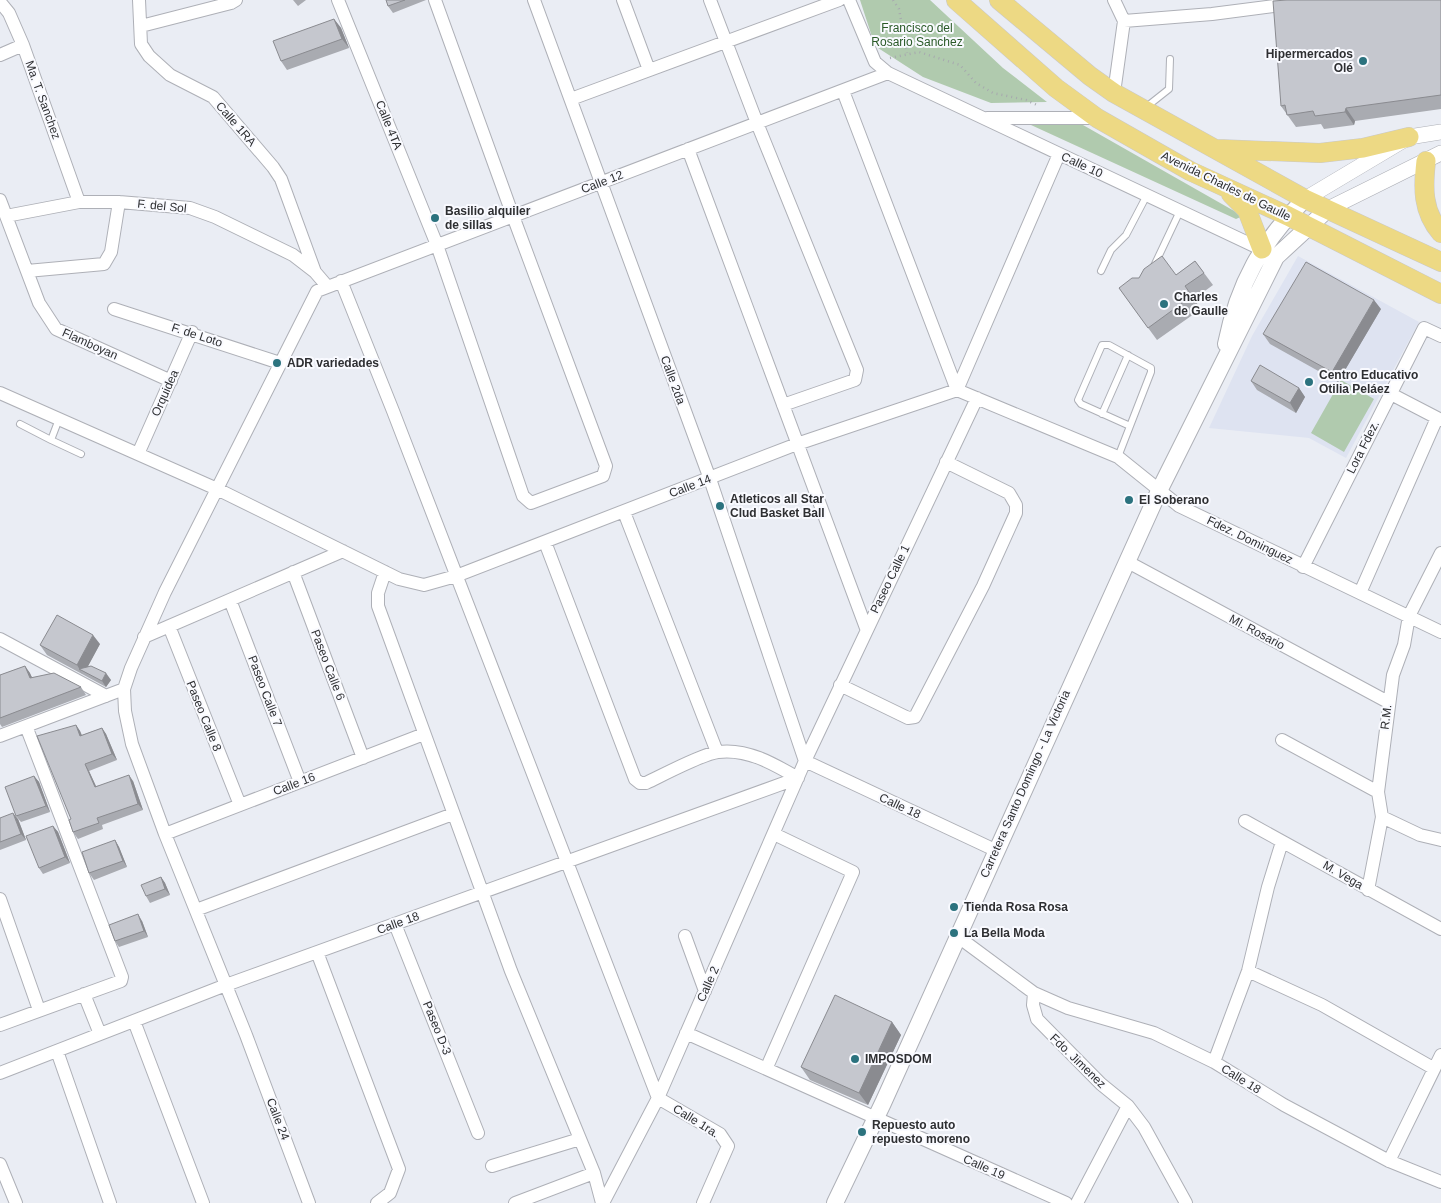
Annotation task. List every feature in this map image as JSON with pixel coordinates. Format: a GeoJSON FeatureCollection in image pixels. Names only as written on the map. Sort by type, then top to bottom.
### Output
{"type":"FeatureCollection","features":[{"type":"Feature","properties":{"kind":"main road","name":"Avenida Charles de Gaulle"},"geometry":{"type":"LineString","coordinates":[[956,0],[1056,88],[1097,118],[1190,171],[1288,216],[1441,294]]}},
{"type":"Feature","properties":{"kind":"main road","name":"Avenida Charles de Gaulle"},"geometry":{"type":"LineString","coordinates":[[999,0],[1090,76],[1114,93],[1305,199],[1441,262]]}},
{"type":"Feature","properties":{"kind":"main road"},"geometry":{"type":"LineString","coordinates":[[1213,149],[1320,152],[1363,148],[1410,137]]}},
{"type":"Feature","properties":{"kind":"main road"},"geometry":{"type":"LineString","coordinates":[[1433,157],[1424,197],[1427,212],[1441,233]]}},
{"type":"Feature","properties":{"kind":"main road"},"geometry":{"type":"LineString","coordinates":[[1223,186],[1247,210],[1269,253]]}},
{"type":"Feature","properties":{"kind":"main road","name":"Carretera Santo Domingo - La Victoria"},"geometry":{"type":"LineString","coordinates":[[1269,253],[1288,216],[1305,199]]}},
{"type":"Feature","properties":{"kind":"main road","name":"Carretera Santo Domingo - La Victoria"},"geometry":{"type":"LineString","coordinates":[[835,1203],[876,1118],[1158,490],[1221,368],[1232,317],[1246,277],[1269,253],[1308,227],[1328,209]]}},
{"type":"Feature","properties":{"kind":"street","name":"Calle 1RA"},"geometry":{"type":"LineString","coordinates":[[140,0],[141,44],[149,56],[170,75],[213,97],[273,167],[281,178],[315,272]]}},
{"type":"Feature","properties":{"kind":"street"},"geometry":{"type":"LineString","coordinates":[[141,26],[236,0]]}},
{"type":"Feature","properties":{"kind":"street"},"geometry":{"type":"LineString","coordinates":[[435,0],[513,216]]}},
{"type":"Feature","properties":{"kind":"street","name":"Calle 2da"},"geometry":{"type":"LineString","coordinates":[[534,0],[710,479],[805,762]]}},
{"type":"Feature","properties":{"kind":"street"},"geometry":{"type":"LineString","coordinates":[[623,0],[649,70]]}},
{"type":"Feature","properties":{"kind":"street"},"geometry":{"type":"LineString","coordinates":[[710,0],[757,123],[854,358],[856,380],[782,404]]}},
{"type":"Feature","properties":{"kind":"street"},"geometry":{"type":"LineString","coordinates":[[571,99],[839,0]]}},
{"type":"Feature","properties":{"kind":"street"},"geometry":{"type":"LineString","coordinates":[[849,0],[875,62]]}},
{"type":"Feature","properties":{"kind":"street"},"geometry":{"type":"LineString","coordinates":[[1114,0],[1124,21],[1114,93]]}},
{"type":"Feature","properties":{"kind":"street","name":"Ma. T. Sanchez"},"geometry":{"type":"LineString","coordinates":[[0,2],[9,13],[22,45],[79,202]]}},
{"type":"Feature","properties":{"kind":"street","name":"Calle 4TA"},"geometry":{"type":"LineString","coordinates":[[344,2],[436,245],[523,496],[531,503],[603,476],[606,466],[513,216]]}},
{"type":"Feature","properties":{"kind":"street"},"geometry":{"type":"LineString","coordinates":[[1124,21],[1212,14],[1272,3],[1306,3]]}},
{"type":"Feature","properties":{"kind":"street"},"geometry":{"type":"LineString","coordinates":[[0,55],[22,45]]}},
{"type":"Feature","properties":{"kind":"street","name":"Calle 10"},"geometry":{"type":"LineString","coordinates":[[875,62],[888,74],[1269,253]]}},
{"type":"Feature","properties":{"kind":"street","name":"Calle 12"},"geometry":{"type":"LineString","coordinates":[[322,288],[888,74]]}},
{"type":"Feature","properties":{"kind":"street"},"geometry":{"type":"LineString","coordinates":[[842,91],[957,390]]}},
{"type":"Feature","properties":{"kind":"street"},"geometry":{"type":"LineString","coordinates":[[982,118],[1097,118]]}},
{"type":"Feature","properties":{"kind":"street"},"geometry":{"type":"LineString","coordinates":[[1305,199],[1410,137],[1441,132]]}},
{"type":"Feature","properties":{"kind":"street"},"geometry":{"type":"LineString","coordinates":[[688,149],[866,628]]}},
{"type":"Feature","properties":{"kind":"street"},"geometry":{"type":"LineString","coordinates":[[957,390],[1059,154]]}},
{"type":"Feature","properties":{"kind":"street"},"geometry":{"type":"LineString","coordinates":[[1328,209],[1433,157]]}},
{"type":"Feature","properties":{"kind":"street","name":"Flamboyan"},"geometry":{"type":"LineString","coordinates":[[0,200],[39,303],[56,329],[171,381]]}},
{"type":"Feature","properties":{"kind":"street","name":"F. del Sol"},"geometry":{"type":"LineString","coordinates":[[6,216],[79,202],[118,202],[190,208],[215,217],[293,255],[315,272],[322,288]]}},
{"type":"Feature","properties":{"kind":"street"},"geometry":{"type":"LineString","coordinates":[[27,271],[104,264],[111,252],[118,202]]}},
{"type":"Feature","properties":{"kind":"street"},"geometry":{"type":"LineString","coordinates":[[340,281],[658,1098]]}},
{"type":"Feature","properties":{"kind":"street"},"geometry":{"type":"LineString","coordinates":[[0,736],[124,689],[144,637],[216,489],[280,362],[322,288]]}},
{"type":"Feature","properties":{"kind":"street","name":"F. de Loto"},"geometry":{"type":"LineString","coordinates":[[114,309],[192,332],[280,362]]}},
{"type":"Feature","properties":{"kind":"street","name":"Lora Fdez."},"geometry":{"type":"LineString","coordinates":[[1303,567],[1424,328],[1441,336]]}},
{"type":"Feature","properties":{"kind":"street","name":"Orquidea"},"geometry":{"type":"LineString","coordinates":[[138,454],[192,332]]}},
{"type":"Feature","properties":{"kind":"street","name":"Fdez. Dominguez"},"geometry":{"type":"LineString","coordinates":[[957,390],[1118,457],[1180,506],[1441,632]]}},
{"type":"Feature","properties":{"kind":"street","name":"Calle 14"},"geometry":{"type":"LineString","coordinates":[[385,572],[411,584],[424,585],[456,576],[797,444],[957,390]]}},
{"type":"Feature","properties":{"kind":"street"},"geometry":{"type":"LineString","coordinates":[[0,393],[216,489],[385,572],[378,593],[378,606],[511,971],[594,1173],[602,1203]]}},
{"type":"Feature","properties":{"kind":"street"},"geometry":{"type":"LineString","coordinates":[[1360,593],[1439,419],[1391,394]]}},
{"type":"Feature","properties":{"kind":"street","name":"Paseo Calle 1"},"geometry":{"type":"LineString","coordinates":[[805,762],[866,628],[977,398]]}},
{"type":"Feature","properties":{"kind":"street"},"geometry":{"type":"LineString","coordinates":[[840,685],[908,718],[915,717],[983,586],[1016,513],[1016,505],[1009,492],[946,462]]}},
{"type":"Feature","properties":{"kind":"street"},"geometry":{"type":"LineString","coordinates":[[624,512],[716,752]]}},
{"type":"Feature","properties":{"kind":"street"},"geometry":{"type":"LineString","coordinates":[[545,542],[635,779],[640,783],[646,783],[716,752],[738,752],[762,759],[798,778]]}},
{"type":"Feature","properties":{"kind":"street"},"geometry":{"type":"LineString","coordinates":[[144,637],[343,551]]}},
{"type":"Feature","properties":{"kind":"street","name":"R.M."},"geometry":{"type":"LineString","coordinates":[[1368,890],[1382,817],[1378,792],[1388,702],[1410,616],[1441,553]]}},
{"type":"Feature","properties":{"kind":"street","name":"Ml. Rosario"},"geometry":{"type":"LineString","coordinates":[[1126,561],[1388,702]]}},
{"type":"Feature","properties":{"kind":"street","name":"Paseo Calle 6"},"geometry":{"type":"LineString","coordinates":[[293,572],[363,758]]}},
{"type":"Feature","properties":{"kind":"street","name":"Paseo Calle 7"},"geometry":{"type":"LineString","coordinates":[[230,600],[300,782]]}},
{"type":"Feature","properties":{"kind":"street","name":"Paseo Calle 8"},"geometry":{"type":"LineString","coordinates":[[169,626],[240,805]]}},
{"type":"Feature","properties":{"kind":"street"},"geometry":{"type":"LineString","coordinates":[[0,639],[106,696]]}},
{"type":"Feature","properties":{"kind":"street","name":"Calle 24"},"geometry":{"type":"LineString","coordinates":[[124,689],[125,711],[132,744],[165,834],[246,1035],[309,1203]]}},
{"type":"Feature","properties":{"kind":"street"},"geometry":{"type":"LineString","coordinates":[[0,1024],[121,981],[122,977],[26,726]]}},
{"type":"Feature","properties":{"kind":"street","name":"Calle 16"},"geometry":{"type":"LineString","coordinates":[[165,834],[424,734]]}},
{"type":"Feature","properties":{"kind":"street"},"geometry":{"type":"LineString","coordinates":[[1282,740],[1378,792]]}},
{"type":"Feature","properties":{"kind":"street","name":"Calle 2"},"geometry":{"type":"LineString","coordinates":[[602,1203],[658,1098],[805,762]]}},
{"type":"Feature","properties":{"kind":"street","name":"Calle 18"},"geometry":{"type":"LineString","coordinates":[[805,762],[995,850]]}},
{"type":"Feature","properties":{"kind":"street","name":"Calle 18"},"geometry":{"type":"LineString","coordinates":[[0,1073],[226,985],[798,778]]}},
{"type":"Feature","properties":{"kind":"street"},"geometry":{"type":"LineString","coordinates":[[196,910],[453,814]]}},
{"type":"Feature","properties":{"kind":"street"},"geometry":{"type":"LineString","coordinates":[[1382,817],[1420,835],[1441,840]]}},
{"type":"Feature","properties":{"kind":"street","name":"M. Vega"},"geometry":{"type":"LineString","coordinates":[[1245,821],[1441,930]]}},
{"type":"Feature","properties":{"kind":"street"},"geometry":{"type":"LineString","coordinates":[[767,1067],[851,879],[852,872],[774,834]]}},
{"type":"Feature","properties":{"kind":"street"},"geometry":{"type":"LineString","coordinates":[[1214,1062],[1248,971],[1268,887],[1282,842]]}},
{"type":"Feature","properties":{"kind":"street"},"geometry":{"type":"LineString","coordinates":[[0,898],[40,1010]]}},
{"type":"Feature","properties":{"kind":"street","name":"Paseo D-3"},"geometry":{"type":"LineString","coordinates":[[395,924],[478,1133]]}},
{"type":"Feature","properties":{"kind":"street"},"geometry":{"type":"LineString","coordinates":[[685,936],[705,991]]}},
{"type":"Feature","properties":{"kind":"street"},"geometry":{"type":"LineString","coordinates":[[957,936],[1034,993]]}},
{"type":"Feature","properties":{"kind":"street"},"geometry":{"type":"LineString","coordinates":[[317,952],[399,1169],[390,1193],[378,1203]]}},
{"type":"Feature","properties":{"kind":"street"},"geometry":{"type":"LineString","coordinates":[[1248,971],[1322,1005],[1433,1068]]}},
{"type":"Feature","properties":{"kind":"street","name":"Calle 18"},"geometry":{"type":"LineString","coordinates":[[1034,993],[1068,1008],[1154,1033],[1214,1062],[1284,1105],[1389,1161],[1441,1182]]}},
{"type":"Feature","properties":{"kind":"street","name":"Fdo. Jimenez"},"geometry":{"type":"LineString","coordinates":[[1034,993],[1033,1005],[1036,1019],[1100,1084],[1128,1106],[1144,1127],[1186,1203]]}},
{"type":"Feature","properties":{"kind":"street"},"geometry":{"type":"LineString","coordinates":[[84,994],[100,1034]]}},
{"type":"Feature","properties":{"kind":"street"},"geometry":{"type":"LineString","coordinates":[[134,1021],[203,1203]]}},
{"type":"Feature","properties":{"kind":"street","name":"Calle 19"},"geometry":{"type":"LineString","coordinates":[[686,1033],[767,1067],[1066,1203]]}},
{"type":"Feature","properties":{"kind":"street"},"geometry":{"type":"LineString","coordinates":[[58,1051],[110,1203]]}},
{"type":"Feature","properties":{"kind":"street"},"geometry":{"type":"LineString","coordinates":[[1389,1161],[1441,1055]]}},
{"type":"Feature","properties":{"kind":"street","name":"Calle 1ra."},"geometry":{"type":"LineString","coordinates":[[658,1098],[720,1134],[728,1146],[703,1203]]}},
{"type":"Feature","properties":{"kind":"street"},"geometry":{"type":"LineString","coordinates":[[1077,1203],[1128,1106]]}},
{"type":"Feature","properties":{"kind":"street"},"geometry":{"type":"LineString","coordinates":[[492,1166],[580,1139]]}},
{"type":"Feature","properties":{"kind":"street"},"geometry":{"type":"LineString","coordinates":[[0,1164],[16,1203]]}},
{"type":"Feature","properties":{"kind":"street"},"geometry":{"type":"LineString","coordinates":[[515,1203],[594,1173]]}},
{"type":"Feature","properties":{"kind":"lane"},"geometry":{"type":"LineString","coordinates":[[1143,110],[1169,89],[1170,59]]}},
{"type":"Feature","properties":{"kind":"lane"},"geometry":{"type":"LineString","coordinates":[[1101,271],[1111,250],[1126,235],[1147,195]]}},
{"type":"Feature","properties":{"kind":"lane"},"geometry":{"type":"LineString","coordinates":[[1152,270],[1180,211]]}},
{"type":"Feature","properties":{"kind":"lane"},"geometry":{"type":"LineString","coordinates":[[1118,457],[1130,426],[1151,368],[1108,345],[1102,345],[1078,397],[1081,404],[1130,426]]}},
{"type":"Feature","properties":{"kind":"lane"},"geometry":{"type":"LineString","coordinates":[[1102,414],[1128,355]]}},
{"type":"Feature","properties":{"kind":"lane"},"geometry":{"type":"LineString","coordinates":[[51,440],[60,419]]}},
{"type":"Feature","properties":{"kind":"lane"},"geometry":{"type":"LineString","coordinates":[[20,424],[81,454]]}},
{"type":"Feature","properties":{"kind":"path"},"geometry":{"type":"LineString","coordinates":[[893,0],[899,9],[907,53]]}},
{"type":"Feature","properties":{"kind":"path"},"geometry":{"type":"LineString","coordinates":[[875,62],[907,53],[919,52],[960,65],[976,83],[993,93],[1026,100],[1042,107]]}},
{"type":"Feature","properties":{"kind":"shaded area","name":"Centro Educativo Otilia Peláez"},"geometry":{"type":"Polygon","coordinates":[[[1298,256],[1419,322],[1346,458],[1309,438],[1209,428],[1252,336],[1298,256]]]}},
{"type":"Feature","properties":{"kind":"green space","name":"Francisco del Rosario Sanchez"},"geometry":{"type":"Polygon","coordinates":[[[860,0],[930,0],[1003,68],[1047,102],[991,103],[923,77],[875,46],[860,0]]]}},
{"type":"Feature","properties":{"kind":"green space"},"geometry":{"type":"Polygon","coordinates":[[[1031,125],[1083,125],[1243,216],[1236,219],[1031,125]]]}},
{"type":"Feature","properties":{"kind":"green space"},"geometry":{"type":"Polygon","coordinates":[[[1341,380],[1374,399],[1344,452],[1311,433],[1341,380]]]}},
{"type":"Feature","properties":{"kind":"building"},"geometry":{"type":"Polygon","coordinates":[[[386,0],[405,0],[388,6],[386,0]]]}},
{"type":"Feature","properties":{"kind":"building","name":"Hipermercados Olé"},"geometry":{"type":"Polygon","coordinates":[[[1441,0],[1441,95],[1346,108],[1345,112],[1315,116],[1313,111],[1287,115],[1285,105],[1281,106],[1273,1],[1441,0]]]}},
{"type":"Feature","properties":{"kind":"building"},"geometry":{"type":"Polygon","coordinates":[[[334,19],[342,39],[281,61],[273,41],[334,19]]]}},
{"type":"Feature","properties":{"kind":"building","name":"Charles de Gaulle"},"geometry":{"type":"Polygon","coordinates":[[[1162,256],[1176,275],[1195,261],[1204,273],[1185,286],[1192,296],[1148,328],[1119,288],[1132,278],[1139,278],[1144,269],[1162,256]]]}},
{"type":"Feature","properties":{"kind":"building"},"geometry":{"type":"Polygon","coordinates":[[[1306,262],[1374,300],[1332,372],[1263,334],[1306,262]]]}},
{"type":"Feature","properties":{"kind":"building"},"geometry":{"type":"Polygon","coordinates":[[[1260,365],[1299,388],[1290,403],[1251,381],[1260,365]]]}},
{"type":"Feature","properties":{"kind":"building"},"geometry":{"type":"Polygon","coordinates":[[[57,615],[93,635],[77,665],[40,645],[57,615]]]}},
{"type":"Feature","properties":{"kind":"building"},"geometry":{"type":"Polygon","coordinates":[[[25,666],[30,678],[54,673],[81,687],[0,718],[0,675],[25,666]]]}},
{"type":"Feature","properties":{"kind":"building"},"geometry":{"type":"Polygon","coordinates":[[[91,666],[106,673],[102,681],[79,669],[91,666]]]}},
{"type":"Feature","properties":{"kind":"building"},"geometry":{"type":"Polygon","coordinates":[[[76,725],[80,736],[102,728],[112,754],[85,764],[95,787],[129,775],[138,804],[97,818],[99,823],[73,832],[69,820],[71,819],[37,736],[76,725]]]}},
{"type":"Feature","properties":{"kind":"building"},"geometry":{"type":"Polygon","coordinates":[[[34,776],[46,806],[16,816],[5,787],[34,776]]]}},
{"type":"Feature","properties":{"kind":"building"},"geometry":{"type":"Polygon","coordinates":[[[13,813],[21,834],[0,842],[0,818],[13,813]]]}},
{"type":"Feature","properties":{"kind":"building"},"geometry":{"type":"Polygon","coordinates":[[[53,826],[65,857],[39,868],[26,836],[53,826]]]}},
{"type":"Feature","properties":{"kind":"building"},"geometry":{"type":"Polygon","coordinates":[[[115,840],[123,861],[89,873],[82,852],[115,840]]]}},
{"type":"Feature","properties":{"kind":"building"},"geometry":{"type":"Polygon","coordinates":[[[161,877],[165,889],[146,896],[141,885],[161,877]]]}},
{"type":"Feature","properties":{"kind":"building"},"geometry":{"type":"Polygon","coordinates":[[[138,914],[144,931],[115,941],[109,925],[138,914]]]}},
{"type":"Feature","properties":{"kind":"building","name":"IMPOSDOM"},"geometry":{"type":"Polygon","coordinates":[[[835,995],[892,1022],[859,1093],[801,1067],[835,995]]]}},
{"type":"Feature","properties":{"kind":"place","name":"Hipermercados Olé"},"geometry":{"type":"Point","coordinates":[1363,61]}},
{"type":"Feature","properties":{"kind":"place","name":"Basilio alquiler de sillas"},"geometry":{"type":"Point","coordinates":[435,218]}},
{"type":"Feature","properties":{"kind":"place","name":"Charles de Gaulle"},"geometry":{"type":"Point","coordinates":[1164,304]}},
{"type":"Feature","properties":{"kind":"place","name":"ADR variedades"},"geometry":{"type":"Point","coordinates":[277,363]}},
{"type":"Feature","properties":{"kind":"place","name":"Centro Educativo Otilia Peláez"},"geometry":{"type":"Point","coordinates":[1309,382]}},
{"type":"Feature","properties":{"kind":"place","name":"El Soberano"},"geometry":{"type":"Point","coordinates":[1129,500]}},
{"type":"Feature","properties":{"kind":"place","name":"Atleticos all Star Clud Basket Ball"},"geometry":{"type":"Point","coordinates":[720,506]}},
{"type":"Feature","properties":{"kind":"place","name":"Tienda Rosa Rosa"},"geometry":{"type":"Point","coordinates":[954,907]}},
{"type":"Feature","properties":{"kind":"place","name":"La Bella Moda"},"geometry":{"type":"Point","coordinates":[954,933]}},
{"type":"Feature","properties":{"kind":"place","name":"IMPOSDOM"},"geometry":{"type":"Point","coordinates":[855,1059]}},
{"type":"Feature","properties":{"kind":"place","name":"Repuesto auto repuesto moreno"},"geometry":{"type":"Point","coordinates":[862,1132]}}]}
